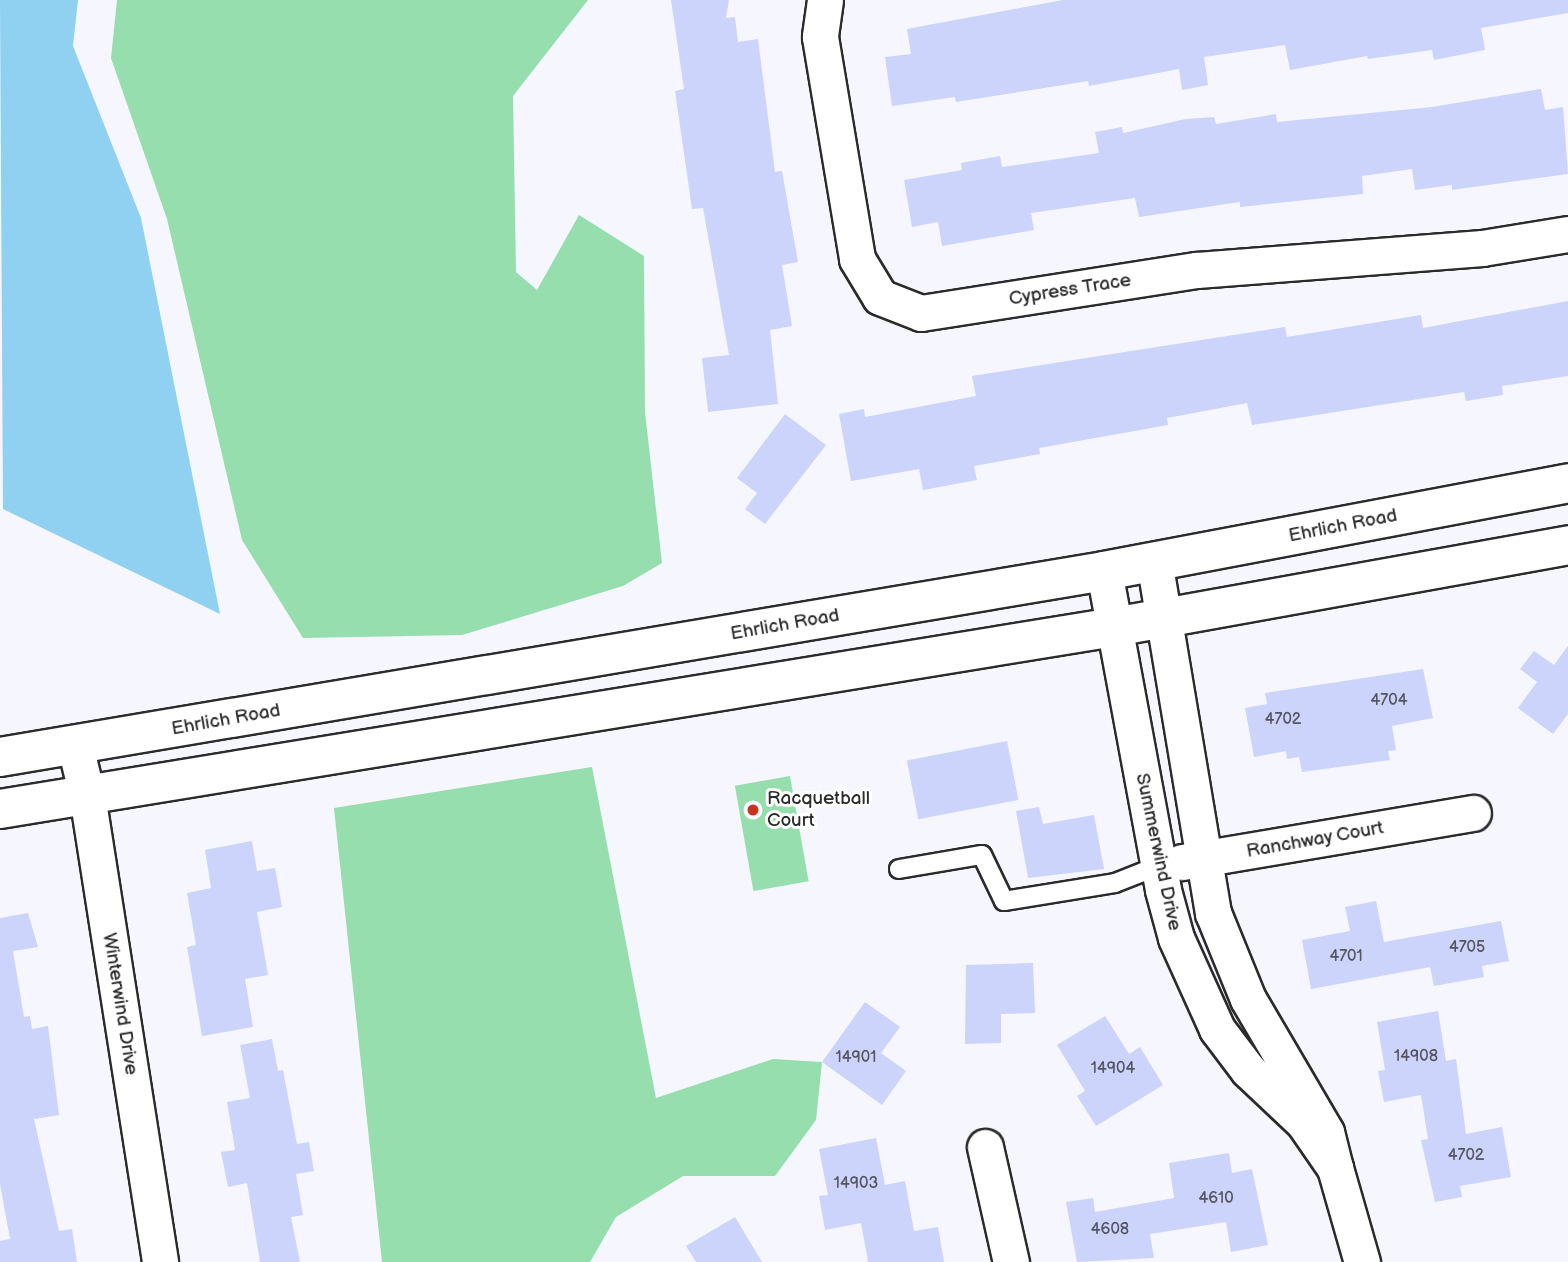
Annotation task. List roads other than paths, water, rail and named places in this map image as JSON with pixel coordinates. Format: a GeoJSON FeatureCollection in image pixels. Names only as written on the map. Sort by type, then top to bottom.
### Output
{"type":"FeatureCollection","features":[{"type":"Feature","properties":{"kind":"main road","name":"Ehrlich Road"},"geometry":{"type":"LineString","coordinates":[[0,757],[1104,571],[1568,483]]}},
{"type":"Feature","properties":{"kind":"main road"},"geometry":{"type":"LineString","coordinates":[[0,809],[1114,628],[1568,545]]}},
{"type":"Feature","properties":{"kind":"street","name":"Cypress Trace"},"geometry":{"type":"LineString","coordinates":[[825,0],[820,37],[857,260],[880,297],[921,313],[1198,270],[1482,248],[1568,234]]}},
{"type":"Feature","properties":{"kind":"street","name":"Summerwind Drive"},"geometry":{"type":"LineString","coordinates":[[1154,562],[1213,913],[1227,956],[1271,1040],[1320,1121],[1362,1262]]}},
{"type":"Feature","properties":{"kind":"street","name":"Summerwind Drive"},"geometry":{"type":"LineString","coordinates":[[1104,571],[1158,866],[1176,939],[1217,1028],[1248,1070],[1304,1123],[1335,1168]]}},
{"type":"Feature","properties":{"kind":"street","name":"Winterwind Drive"},"geometry":{"type":"LineString","coordinates":[[75,746],[87,795],[160,1262]]}},
{"type":"Feature","properties":{"kind":"street","name":"Ranchway Court"},"geometry":{"type":"LineString","coordinates":[[1158,866],[1473,813]]}},
{"type":"Feature","properties":{"kind":"street"},"geometry":{"type":"LineString","coordinates":[[985,1147],[1011,1262]]}},
{"type":"Feature","properties":{"kind":"lane"},"geometry":{"type":"LineString","coordinates":[[899,869],[982,855],[1004,901],[1115,883],[1158,866]]}},
{"type":"Feature","properties":{"kind":"water"},"geometry":{"type":"Polygon","coordinates":[[[0,0],[78,0],[73,46],[141,218],[220,614],[3,509],[0,0]]]}},
{"type":"Feature","properties":{"kind":"place","name":"Racquetball Court"},"geometry":{"type":"Point","coordinates":[753,810]}}]}
